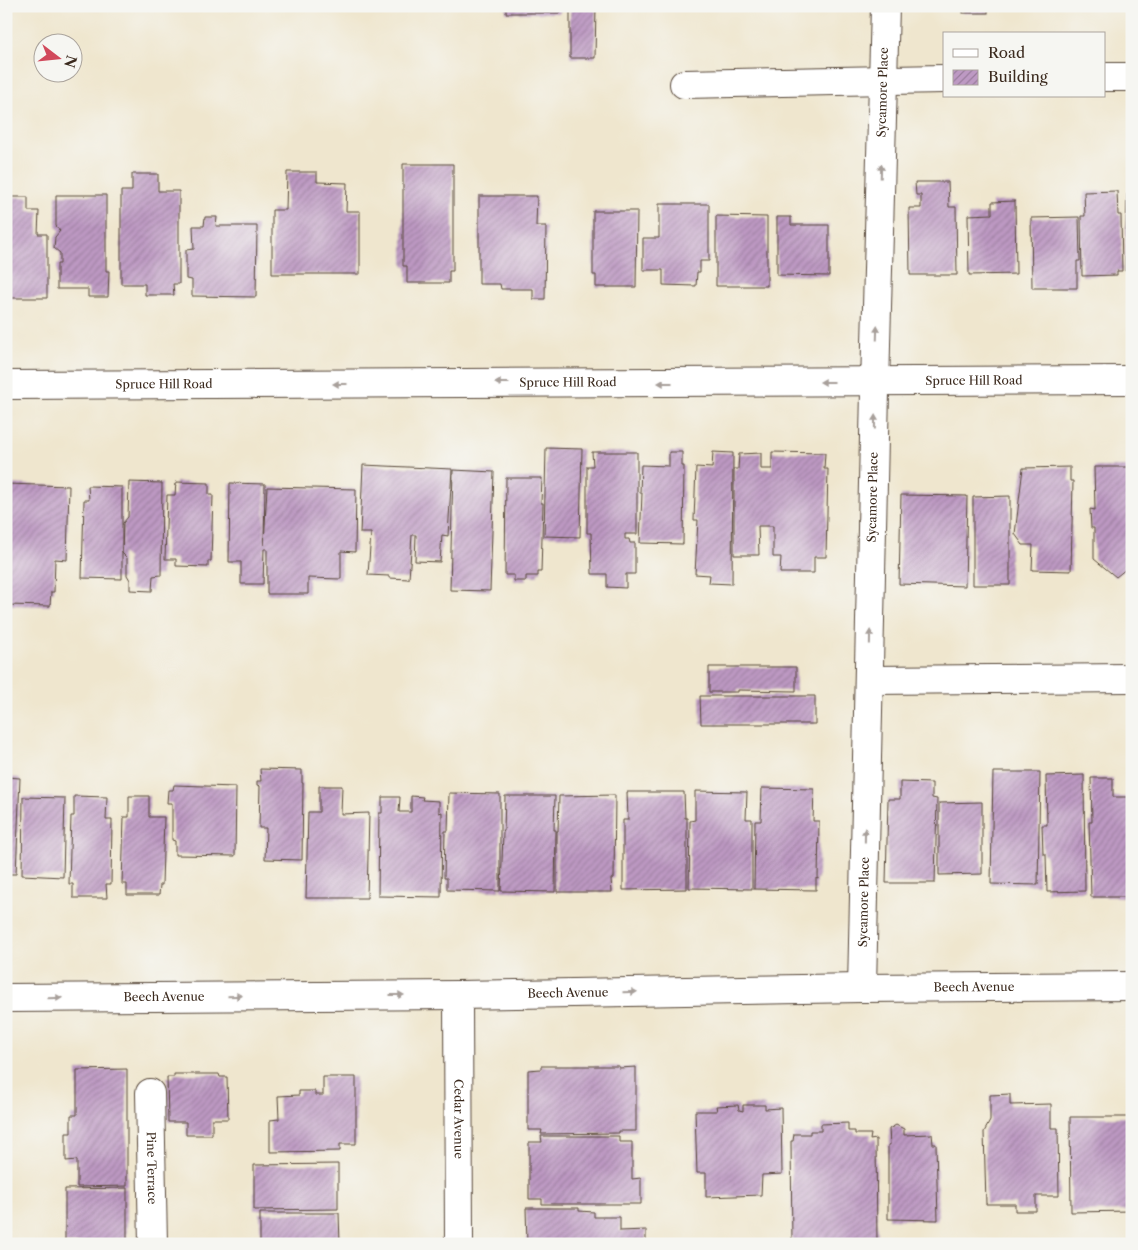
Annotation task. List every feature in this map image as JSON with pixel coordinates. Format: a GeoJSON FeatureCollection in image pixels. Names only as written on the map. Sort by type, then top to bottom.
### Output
{"type":"FeatureCollection","features":[{"type":"Feature","properties":{"kind":"street","name":"Sycamore Place"},"geometry":{"type":"LineString","coordinates":[[862,988],[885,6]]}},
{"type":"Feature","properties":{"kind":"street"},"geometry":{"type":"LineString","coordinates":[[1106,77],[1132,77]]}},
{"type":"Feature","properties":{"kind":"street"},"geometry":{"type":"LineString","coordinates":[[684,84],[943,79]]}},
{"type":"Feature","properties":{"kind":"street","name":"Spruce Hill Road"},"geometry":{"type":"LineString","coordinates":[[6,385],[1132,380]]}},
{"type":"Feature","properties":{"kind":"street"},"geometry":{"type":"LineString","coordinates":[[869,680],[1132,678]]}},
{"type":"Feature","properties":{"kind":"street","name":"Beech Avenue"},"geometry":{"type":"LineString","coordinates":[[6,998],[458,995],[862,988],[1132,986]]}},
{"type":"Feature","properties":{"kind":"street","name":"Cedar Avenue"},"geometry":{"type":"LineString","coordinates":[[458,995],[458,1244]]}},
{"type":"Feature","properties":{"kind":"street","name":"Pine Terrace"},"geometry":{"type":"LineString","coordinates":[[150,1093],[152,1244]]}},
{"type":"Feature","properties":{"kind":"building"},"geometry":{"type":"Polygon","coordinates":[[[506,6],[560,6],[560,13],[506,13],[506,6]]]}},
{"type":"Feature","properties":{"kind":"building"},"geometry":{"type":"Polygon","coordinates":[[[570,6],[596,6],[595,58],[570,58],[570,6]]]}},
{"type":"Feature","properties":{"kind":"building"},"geometry":{"type":"Polygon","coordinates":[[[963,6],[988,6],[988,13],[963,13],[963,6]]]}},
{"type":"Feature","properties":{"kind":"building"},"geometry":{"type":"Polygon","coordinates":[[[403,164],[453,164],[453,271],[449,271],[449,283],[407,283],[407,266],[403,266],[403,164]]]}},
{"type":"Feature","properties":{"kind":"building"},"geometry":{"type":"Polygon","coordinates":[[[287,172],[317,172],[317,182],[347,183],[346,211],[360,211],[360,274],[272,274],[272,210],[286,210],[287,172]]]}},
{"type":"Feature","properties":{"kind":"building"},"geometry":{"type":"Polygon","coordinates":[[[132,174],[158,174],[158,191],[179,191],[179,284],[173,284],[174,295],[145,295],[145,284],[121,284],[121,191],[132,191],[132,174]]]}},
{"type":"Feature","properties":{"kind":"building"},"geometry":{"type":"Polygon","coordinates":[[[915,182],[948,182],[949,207],[956,207],[957,275],[910,275],[909,208],[921,208],[921,195],[916,195],[915,182]]]}},
{"type":"Feature","properties":{"kind":"building"},"geometry":{"type":"Polygon","coordinates":[[[1117,191],[1118,215],[1121,215],[1122,271],[1117,271],[1117,275],[1082,276],[1081,216],[1085,216],[1084,192],[1117,191]]]}},
{"type":"Feature","properties":{"kind":"building"},"geometry":{"type":"Polygon","coordinates":[[[1127,194],[1132,194],[1132,271],[1125,271],[1127,194]]]}},
{"type":"Feature","properties":{"kind":"building"},"geometry":{"type":"Polygon","coordinates":[[[56,195],[106,195],[106,271],[109,271],[108,297],[88,297],[88,289],[57,289],[57,264],[60,264],[60,253],[54,248],[55,237],[60,231],[56,226],[56,195]]]}},
{"type":"Feature","properties":{"kind":"building"},"geometry":{"type":"Polygon","coordinates":[[[479,196],[537,196],[536,226],[546,226],[545,299],[533,299],[533,289],[501,289],[500,284],[479,284],[479,196]]]}},
{"type":"Feature","properties":{"kind":"building"},"geometry":{"type":"Polygon","coordinates":[[[6,197],[28,197],[28,211],[39,211],[38,234],[47,234],[47,298],[6,298],[6,197]]]}},
{"type":"Feature","properties":{"kind":"building"},"geometry":{"type":"Polygon","coordinates":[[[1015,201],[1016,274],[969,275],[968,215],[992,214],[992,202],[1015,201]]]}},
{"type":"Feature","properties":{"kind":"building"},"geometry":{"type":"Polygon","coordinates":[[[659,204],[709,204],[709,261],[700,261],[700,272],[697,272],[696,286],[663,285],[663,270],[643,270],[643,238],[659,238],[659,204]]]}},
{"type":"Feature","properties":{"kind":"building"},"geometry":{"type":"Polygon","coordinates":[[[593,211],[637,211],[636,287],[596,287],[596,275],[593,275],[593,211]]]}},
{"type":"Feature","properties":{"kind":"building"},"geometry":{"type":"Polygon","coordinates":[[[716,216],[767,217],[767,286],[716,286],[716,216]]]}},
{"type":"Feature","properties":{"kind":"building"},"geometry":{"type":"Polygon","coordinates":[[[205,217],[217,217],[216,226],[257,226],[256,297],[192,296],[192,280],[186,279],[186,250],[194,249],[193,226],[204,226],[205,217]]]}},
{"type":"Feature","properties":{"kind":"building"},"geometry":{"type":"Polygon","coordinates":[[[777,217],[791,217],[791,225],[829,225],[829,276],[777,275],[777,217]]]}},
{"type":"Feature","properties":{"kind":"building"},"geometry":{"type":"Polygon","coordinates":[[[1079,217],[1080,261],[1077,261],[1077,288],[1032,288],[1031,218],[1079,217]]]}},
{"type":"Feature","properties":{"kind":"building"},"geometry":{"type":"Polygon","coordinates":[[[546,448],[582,449],[580,537],[544,536],[546,448]]]}},
{"type":"Feature","properties":{"kind":"building"},"geometry":{"type":"Polygon","coordinates":[[[592,452],[637,452],[637,534],[625,534],[625,539],[629,539],[630,543],[635,543],[635,574],[626,574],[626,588],[607,587],[607,574],[592,574],[591,533],[587,533],[587,466],[593,466],[592,452]]]}},
{"type":"Feature","properties":{"kind":"building"},"geometry":{"type":"Polygon","coordinates":[[[669,452],[682,452],[682,466],[684,466],[683,544],[640,543],[641,465],[669,466],[669,452]]]}},
{"type":"Feature","properties":{"kind":"building"},"geometry":{"type":"Polygon","coordinates":[[[713,452],[733,453],[732,584],[709,583],[710,575],[695,574],[698,520],[694,520],[696,467],[712,468],[713,452]]]}},
{"type":"Feature","properties":{"kind":"building"},"geometry":{"type":"Polygon","coordinates":[[[772,452],[825,453],[824,469],[828,469],[826,557],[814,557],[814,573],[780,573],[781,557],[773,557],[773,526],[758,526],[759,555],[734,555],[734,469],[738,469],[739,454],[761,453],[761,469],[772,469],[772,452]]]}},
{"type":"Feature","properties":{"kind":"building"},"geometry":{"type":"Polygon","coordinates":[[[363,465],[452,469],[448,536],[442,535],[440,562],[415,561],[416,535],[412,535],[409,579],[368,575],[371,533],[360,533],[363,465]]]}},
{"type":"Feature","properties":{"kind":"building"},"geometry":{"type":"Polygon","coordinates":[[[1070,467],[1070,481],[1073,481],[1071,571],[1032,570],[1033,545],[1023,545],[1015,534],[1023,468],[1070,467]]]}},
{"type":"Feature","properties":{"kind":"building"},"geometry":{"type":"Polygon","coordinates":[[[1094,467],[1132,467],[1132,564],[1116,577],[1094,559],[1094,528],[1091,528],[1090,509],[1095,510],[1094,467]]]}},
{"type":"Feature","properties":{"kind":"building"},"geometry":{"type":"Polygon","coordinates":[[[453,470],[494,472],[490,591],[450,590],[453,470]]]}},
{"type":"Feature","properties":{"kind":"building"},"geometry":{"type":"Polygon","coordinates":[[[506,478],[542,478],[541,572],[538,572],[538,576],[526,576],[526,581],[514,581],[514,575],[505,575],[506,478]]]}},
{"type":"Feature","properties":{"kind":"building"},"geometry":{"type":"Polygon","coordinates":[[[129,482],[162,483],[161,575],[153,576],[152,591],[130,590],[130,580],[127,575],[127,558],[122,553],[123,523],[128,517],[129,482]]]}},
{"type":"Feature","properties":{"kind":"building"},"geometry":{"type":"Polygon","coordinates":[[[176,482],[209,483],[209,495],[213,495],[211,561],[208,561],[208,567],[176,566],[176,559],[165,559],[167,495],[175,495],[176,482]]]}},
{"type":"Feature","properties":{"kind":"building"},"geometry":{"type":"Polygon","coordinates":[[[230,483],[265,484],[264,545],[267,487],[356,489],[355,552],[341,551],[341,579],[308,578],[308,594],[267,594],[267,549],[264,549],[263,584],[241,584],[241,562],[229,562],[230,483]]]}},
{"type":"Feature","properties":{"kind":"building"},"geometry":{"type":"Polygon","coordinates":[[[6,484],[69,486],[67,560],[55,559],[54,592],[51,592],[50,606],[6,605],[6,484]]]}},
{"type":"Feature","properties":{"kind":"building"},"geometry":{"type":"Polygon","coordinates":[[[88,486],[122,487],[122,579],[82,578],[84,500],[89,500],[88,486]]]}},
{"type":"Feature","properties":{"kind":"building"},"geometry":{"type":"Polygon","coordinates":[[[901,495],[967,496],[965,586],[899,584],[901,495]]]}},
{"type":"Feature","properties":{"kind":"building"},"geometry":{"type":"Polygon","coordinates":[[[1010,496],[1010,585],[973,585],[973,497],[1010,496]]]}},
{"type":"Feature","properties":{"kind":"building"},"geometry":{"type":"Polygon","coordinates":[[[709,667],[796,667],[796,691],[738,690],[738,692],[709,692],[709,667]]]}},
{"type":"Feature","properties":{"kind":"building"},"geometry":{"type":"Polygon","coordinates":[[[700,696],[815,696],[815,724],[701,724],[700,696]]]}},
{"type":"Feature","properties":{"kind":"building"},"geometry":{"type":"Polygon","coordinates":[[[260,769],[302,770],[302,860],[265,859],[266,828],[259,828],[260,786],[257,785],[257,781],[261,781],[260,769]]]}},
{"type":"Feature","properties":{"kind":"building"},"geometry":{"type":"Polygon","coordinates":[[[993,772],[1040,772],[1038,885],[991,884],[993,772]]]}},
{"type":"Feature","properties":{"kind":"building"},"geometry":{"type":"Polygon","coordinates":[[[1084,775],[1085,891],[1047,892],[1046,854],[1043,854],[1042,825],[1047,825],[1046,776],[1084,775]]]}},
{"type":"Feature","properties":{"kind":"building"},"geometry":{"type":"Polygon","coordinates":[[[6,777],[20,778],[16,874],[6,874],[6,777]]]}},
{"type":"Feature","properties":{"kind":"building"},"geometry":{"type":"Polygon","coordinates":[[[1091,778],[1113,778],[1113,797],[1132,797],[1132,897],[1091,897],[1089,822],[1092,822],[1091,778]]]}},
{"type":"Feature","properties":{"kind":"building"},"geometry":{"type":"Polygon","coordinates":[[[900,782],[932,783],[932,798],[937,799],[935,883],[886,883],[888,799],[900,799],[900,782]]]}},
{"type":"Feature","properties":{"kind":"building"},"geometry":{"type":"Polygon","coordinates":[[[174,785],[236,787],[235,856],[175,855],[175,841],[172,840],[172,803],[167,803],[168,790],[173,790],[174,785]]]}},
{"type":"Feature","properties":{"kind":"building"},"geometry":{"type":"Polygon","coordinates":[[[319,786],[342,786],[341,814],[369,813],[367,898],[306,898],[308,812],[319,812],[319,786]]]}},
{"type":"Feature","properties":{"kind":"building"},"geometry":{"type":"Polygon","coordinates":[[[762,788],[814,789],[813,821],[819,821],[818,879],[816,878],[816,890],[754,889],[755,821],[761,821],[762,788]]]}},
{"type":"Feature","properties":{"kind":"building"},"geometry":{"type":"Polygon","coordinates":[[[695,791],[747,792],[746,819],[752,819],[752,889],[689,888],[690,821],[695,820],[695,791]]]}},
{"type":"Feature","properties":{"kind":"building"},"geometry":{"type":"Polygon","coordinates":[[[627,792],[684,792],[685,818],[687,818],[687,889],[623,890],[623,820],[628,820],[627,792]]]}},
{"type":"Feature","properties":{"kind":"building"},"geometry":{"type":"Polygon","coordinates":[[[449,793],[500,794],[500,891],[447,890],[447,878],[444,878],[445,831],[448,831],[449,793]]]}},
{"type":"Feature","properties":{"kind":"building"},"geometry":{"type":"Polygon","coordinates":[[[615,795],[614,878],[611,879],[612,892],[557,892],[559,796],[615,795]]]}},
{"type":"Feature","properties":{"kind":"building"},"geometry":{"type":"Polygon","coordinates":[[[74,796],[107,797],[106,820],[112,820],[111,884],[106,884],[107,898],[73,898],[73,884],[69,884],[71,816],[74,816],[74,796]]]}},
{"type":"Feature","properties":{"kind":"building"},"geometry":{"type":"Polygon","coordinates":[[[129,796],[149,796],[149,817],[164,817],[162,885],[160,885],[159,895],[127,895],[127,884],[122,884],[124,817],[129,817],[129,796]]]}},
{"type":"Feature","properties":{"kind":"building"},"geometry":{"type":"Polygon","coordinates":[[[411,796],[423,797],[422,800],[439,801],[439,813],[442,812],[441,897],[378,896],[379,813],[382,813],[382,797],[400,797],[399,812],[411,812],[411,796]]]}},
{"type":"Feature","properties":{"kind":"building"},"geometry":{"type":"Polygon","coordinates":[[[505,796],[555,796],[555,892],[501,891],[505,796]]]}},
{"type":"Feature","properties":{"kind":"building"},"geometry":{"type":"Polygon","coordinates":[[[23,797],[65,798],[63,877],[22,875],[23,797]]]}},
{"type":"Feature","properties":{"kind":"building"},"geometry":{"type":"Polygon","coordinates":[[[982,802],[982,874],[939,875],[939,803],[982,802]]]}},
{"type":"Feature","properties":{"kind":"building"},"geometry":{"type":"Polygon","coordinates":[[[541,1066],[636,1067],[636,1131],[541,1134],[542,1130],[528,1130],[528,1070],[541,1069],[541,1066]]]}},
{"type":"Feature","properties":{"kind":"building"},"geometry":{"type":"Polygon","coordinates":[[[127,1069],[127,1186],[77,1187],[77,1160],[66,1161],[66,1133],[71,1133],[71,1115],[77,1115],[77,1070],[127,1069]]]}},
{"type":"Feature","properties":{"kind":"building"},"geometry":{"type":"Polygon","coordinates":[[[174,1074],[219,1074],[220,1077],[227,1077],[228,1119],[212,1119],[212,1135],[186,1135],[186,1122],[168,1122],[167,1077],[174,1077],[174,1074]]]}},
{"type":"Feature","properties":{"kind":"building"},"geometry":{"type":"Polygon","coordinates":[[[323,1077],[356,1077],[356,1144],[340,1144],[340,1151],[270,1152],[270,1120],[279,1119],[278,1096],[299,1095],[299,1091],[315,1091],[315,1095],[323,1095],[323,1077]]]}},
{"type":"Feature","properties":{"kind":"building"},"geometry":{"type":"Polygon","coordinates":[[[1010,1094],[1010,1105],[1051,1104],[1051,1128],[1058,1128],[1059,1196],[1036,1196],[1036,1211],[1015,1211],[1015,1204],[986,1204],[984,1132],[990,1121],[990,1095],[1010,1094]]]}},
{"type":"Feature","properties":{"kind":"building"},"geometry":{"type":"Polygon","coordinates":[[[738,1105],[739,1110],[743,1111],[743,1105],[765,1105],[765,1109],[781,1108],[782,1174],[762,1175],[761,1195],[706,1197],[706,1173],[697,1173],[695,1111],[717,1111],[716,1106],[738,1105]]]}},
{"type":"Feature","properties":{"kind":"building"},"geometry":{"type":"Polygon","coordinates":[[[1070,1117],[1132,1117],[1132,1211],[1071,1212],[1070,1117]]]}},
{"type":"Feature","properties":{"kind":"building"},"geometry":{"type":"Polygon","coordinates":[[[848,1123],[848,1131],[855,1131],[855,1134],[871,1134],[870,1140],[876,1139],[877,1244],[792,1244],[791,1141],[793,1141],[794,1134],[810,1134],[810,1131],[821,1131],[821,1124],[848,1123]]]}},
{"type":"Feature","properties":{"kind":"building"},"geometry":{"type":"Polygon","coordinates":[[[896,1125],[904,1129],[904,1135],[932,1134],[933,1144],[936,1144],[938,1220],[888,1219],[889,1129],[896,1125]]]}},
{"type":"Feature","properties":{"kind":"building"},"geometry":{"type":"Polygon","coordinates":[[[541,1136],[619,1136],[619,1142],[632,1142],[632,1179],[641,1178],[641,1204],[542,1204],[542,1199],[529,1199],[529,1142],[542,1142],[541,1136]]]}},
{"type":"Feature","properties":{"kind":"building"},"geometry":{"type":"Polygon","coordinates":[[[338,1164],[338,1209],[254,1210],[254,1165],[338,1164]]]}},
{"type":"Feature","properties":{"kind":"building"},"geometry":{"type":"Polygon","coordinates":[[[127,1188],[127,1244],[65,1244],[65,1189],[127,1188]]]}},
{"type":"Feature","properties":{"kind":"building"},"geometry":{"type":"Polygon","coordinates":[[[526,1208],[579,1208],[579,1211],[594,1212],[594,1217],[620,1217],[620,1231],[646,1230],[646,1244],[527,1244],[526,1208]]]}},
{"type":"Feature","properties":{"kind":"building"},"geometry":{"type":"Polygon","coordinates":[[[260,1213],[339,1213],[340,1244],[260,1244],[260,1213]]]}}]}
